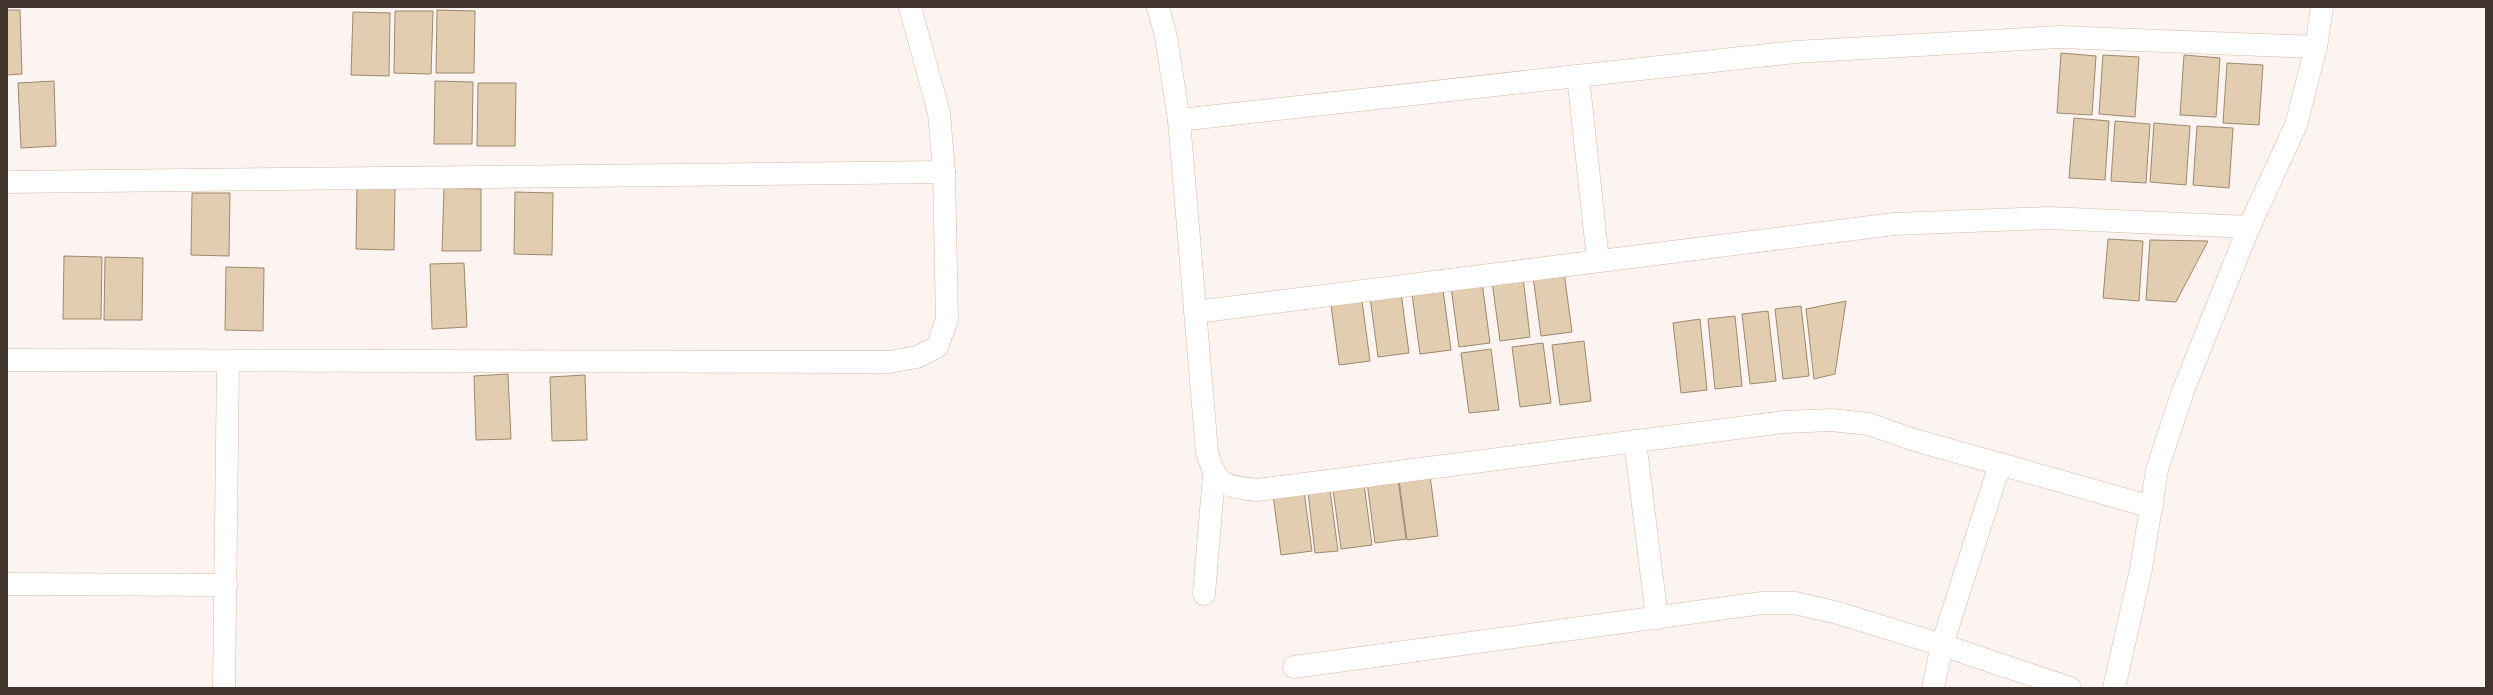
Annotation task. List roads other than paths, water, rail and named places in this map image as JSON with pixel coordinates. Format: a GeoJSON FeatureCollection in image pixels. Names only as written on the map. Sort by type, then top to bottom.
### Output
{"type":"FeatureCollection","features":[{"type":"Feature","properties":{"kind":"street"},"geometry":{"type":"LineString","coordinates":[[7,360],[228,362],[889,362],[917,357],[937,346],[947,320],[944,172],[939,113],[910,7]]}},
{"type":"Feature","properties":{"kind":"street"},"geometry":{"type":"LineString","coordinates":[[1158,7],[1166,38],[1179,120],[1207,452],[1214,475],[1204,594]]}},
{"type":"Feature","properties":{"kind":"street"},"geometry":{"type":"LineString","coordinates":[[2114,688],[2142,569],[2158,470],[2183,391],[2249,227],[2296,125],[2316,47],[2322,7]]}},
{"type":"Feature","properties":{"kind":"street"},"geometry":{"type":"LineString","coordinates":[[1179,120],[1795,52],[2060,37],[2316,47]]}},
{"type":"Feature","properties":{"kind":"street"},"geometry":{"type":"LineString","coordinates":[[1578,76],[1598,260]]}},
{"type":"Feature","properties":{"kind":"street"},"geometry":{"type":"LineString","coordinates":[[7,182],[944,172]]}},
{"type":"Feature","properties":{"kind":"street"},"geometry":{"type":"LineString","coordinates":[[1195,312],[1598,260],[1894,224],[2049,218],[2249,227]]}},
{"type":"Feature","properties":{"kind":"street"},"geometry":{"type":"LineString","coordinates":[[224,688],[228,362]]}},
{"type":"Feature","properties":{"kind":"street"},"geometry":{"type":"LineString","coordinates":[[1214,475],[1231,487],[1257,490],[1784,422],[1831,420],[1869,424],[2000,464],[2152,507]]}},
{"type":"Feature","properties":{"kind":"street"},"geometry":{"type":"LineString","coordinates":[[1635,441],[1657,618]]}},
{"type":"Feature","properties":{"kind":"street"},"geometry":{"type":"LineString","coordinates":[[1933,688],[1942,645],[2000,464]]}},
{"type":"Feature","properties":{"kind":"street"},"geometry":{"type":"LineString","coordinates":[[7,584],[226,585]]}},
{"type":"Feature","properties":{"kind":"street"},"geometry":{"type":"LineString","coordinates":[[1294,666],[1762,603],[1795,603],[1838,613],[1942,645],[2070,688]]}}]}
